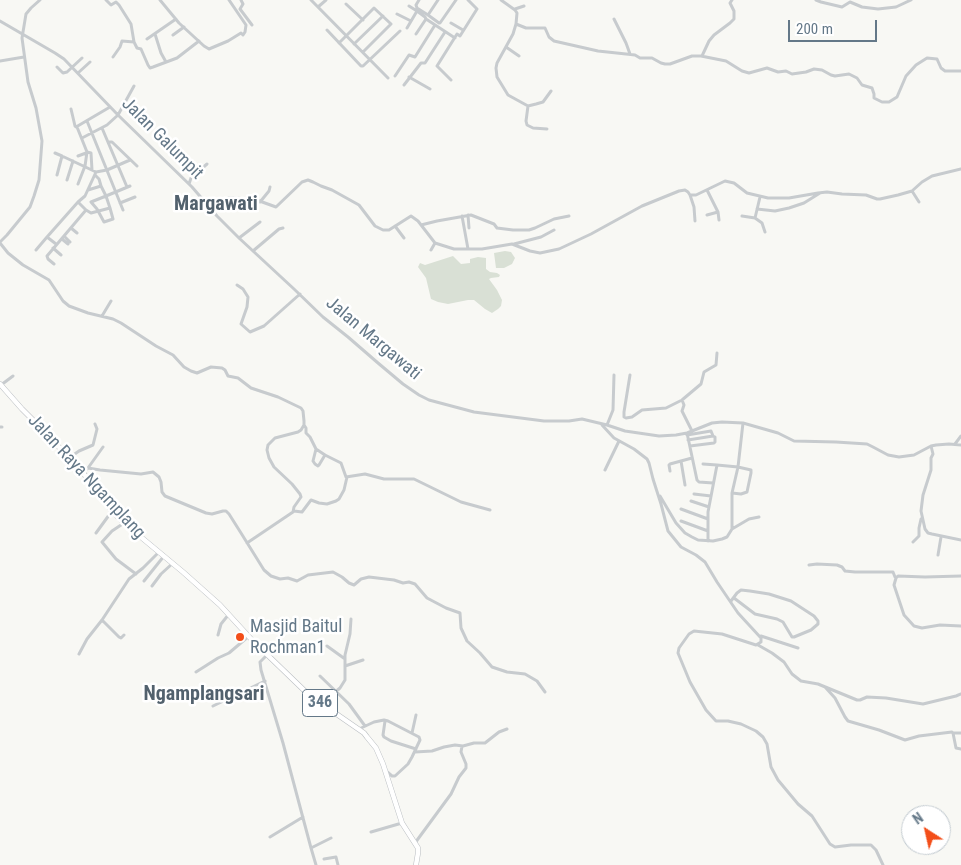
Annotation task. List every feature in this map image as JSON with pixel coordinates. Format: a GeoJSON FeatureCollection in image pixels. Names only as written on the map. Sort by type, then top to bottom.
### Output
{"type":"FeatureCollection","features":[{"type":"Feature","properties":{"kind":"main road","name":"Jalan Raya Ngamplang"},"geometry":{"type":"LineString","coordinates":[[1,386],[84,474],[124,523],[175,565]]}},
{"type":"Feature","properties":{"kind":"main road","name":"346"},"geometry":{"type":"LineString","coordinates":[[175,565],[220,605],[248,636],[302,689],[359,730],[373,743],[385,770],[402,823],[416,843]]}},
{"type":"Feature","properties":{"kind":"main road"},"geometry":{"type":"LineString","coordinates":[[416,843],[418,851],[416,865]]}},
{"type":"Feature","properties":{"kind":"street"},"geometry":{"type":"LineString","coordinates":[[40,0],[26,14],[24,35],[24,57],[28,82],[36,108],[42,141],[39,180],[30,206],[0,243],[8,253],[23,265],[49,280],[66,304],[88,313],[103,314],[121,323],[173,355],[184,367],[191,371],[197,373],[211,367],[222,368],[228,376],[238,378],[251,388],[299,406],[303,411],[306,433],[316,450],[341,463],[347,477],[344,490],[336,501],[327,504],[311,500],[302,512],[294,510]]}},
{"type":"Feature","properties":{"kind":"street"},"geometry":{"type":"LineString","coordinates":[[106,0],[111,5],[116,2],[119,5],[131,24],[134,42],[137,48],[142,49],[149,67],[157,66],[179,56],[198,41]]}},
{"type":"Feature","properties":{"kind":"street"},"geometry":{"type":"LineString","coordinates":[[160,0],[183,28],[206,47],[210,48],[228,41],[247,29],[229,0]]}},
{"type":"Feature","properties":{"kind":"street"},"geometry":{"type":"LineString","coordinates":[[241,0],[243,4],[240,9],[252,25]]}},
{"type":"Feature","properties":{"kind":"street"},"geometry":{"type":"LineString","coordinates":[[311,0],[388,78]]}},
{"type":"Feature","properties":{"kind":"street"},"geometry":{"type":"LineString","coordinates":[[318,7],[326,0]]}},
{"type":"Feature","properties":{"kind":"street"},"geometry":{"type":"LineString","coordinates":[[419,0],[416,5],[417,8],[435,25],[455,38]]}},
{"type":"Feature","properties":{"kind":"street"},"geometry":{"type":"LineString","coordinates":[[416,34],[438,0]]}},
{"type":"Feature","properties":{"kind":"street"},"geometry":{"type":"LineString","coordinates":[[409,6],[425,17],[440,23],[456,0]]}},
{"type":"Feature","properties":{"kind":"street"},"geometry":{"type":"LineString","coordinates":[[451,80],[437,66],[458,34],[460,36],[477,9],[468,0]]}},
{"type":"Feature","properties":{"kind":"street"},"geometry":{"type":"LineString","coordinates":[[501,0],[517,13],[513,34],[496,66],[498,77],[508,95],[528,106],[543,102],[550,91]]}},
{"type":"Feature","properties":{"kind":"street"},"geometry":{"type":"LineString","coordinates":[[702,56],[709,40],[734,19],[734,11],[730,4],[732,0]]}},
{"type":"Feature","properties":{"kind":"street"},"geometry":{"type":"LineString","coordinates":[[816,0],[840,7],[843,7],[848,1],[867,8],[878,9],[896,7],[911,0]]}},
{"type":"Feature","properties":{"kind":"street"},"geometry":{"type":"LineString","coordinates":[[346,4],[363,20]]}},
{"type":"Feature","properties":{"kind":"street"},"geometry":{"type":"LineString","coordinates":[[514,10],[524,6]]}},
{"type":"Feature","properties":{"kind":"street"},"geometry":{"type":"LineString","coordinates":[[339,43],[374,8],[391,24],[363,52]]}},
{"type":"Feature","properties":{"kind":"street"},"geometry":{"type":"LineString","coordinates":[[407,28],[417,11]]}},
{"type":"Feature","properties":{"kind":"street"},"geometry":{"type":"LineString","coordinates":[[397,14],[411,21]]}},
{"type":"Feature","properties":{"kind":"street"},"geometry":{"type":"LineString","coordinates":[[354,44],[383,16]]}},
{"type":"Feature","properties":{"kind":"street"},"geometry":{"type":"LineString","coordinates":[[614,19],[630,54]]}},
{"type":"Feature","properties":{"kind":"street"},"geometry":{"type":"LineString","coordinates":[[147,39],[175,20]]}},
{"type":"Feature","properties":{"kind":"street"},"geometry":{"type":"LineString","coordinates":[[0,21],[24,35]]}},
{"type":"Feature","properties":{"kind":"street"},"geometry":{"type":"LineString","coordinates":[[451,23],[464,30]]}},
{"type":"Feature","properties":{"kind":"street"},"geometry":{"type":"LineString","coordinates":[[516,24],[526,28],[545,28],[549,38],[554,41],[598,51],[630,54],[640,58],[652,58],[661,63],[668,64],[692,56],[702,56],[726,61],[749,73],[767,68],[786,71],[792,74],[814,69],[822,70],[833,76],[849,74],[857,78],[862,85],[872,88],[874,98],[882,102],[889,102],[897,96],[906,76],[916,65],[927,58],[937,59],[941,68],[945,71],[961,71]]}},
{"type":"Feature","properties":{"kind":"street"},"geometry":{"type":"LineString","coordinates":[[395,76],[409,55],[415,57],[435,25]]}},
{"type":"Feature","properties":{"kind":"street"},"geometry":{"type":"LineString","coordinates":[[173,35],[183,28]]}},
{"type":"Feature","properties":{"kind":"street"},"geometry":{"type":"LineString","coordinates":[[327,30],[361,66],[364,66],[400,31]]}},
{"type":"Feature","properties":{"kind":"street"},"geometry":{"type":"LineString","coordinates":[[404,84],[421,63],[425,63],[445,32]]}},
{"type":"Feature","properties":{"kind":"street"},"geometry":{"type":"LineString","coordinates":[[155,34],[166,62]]}},
{"type":"Feature","properties":{"kind":"street","name":"Jalan Galumpit"},"geometry":{"type":"LineString","coordinates":[[24,35],[55,52],[72,67],[189,184],[239,238],[294,288]]}},
{"type":"Feature","properties":{"kind":"street"},"geometry":{"type":"LineString","coordinates":[[114,57],[122,41],[134,42]]}},
{"type":"Feature","properties":{"kind":"street"},"geometry":{"type":"LineString","coordinates":[[506,47],[519,56]]}},
{"type":"Feature","properties":{"kind":"street"},"geometry":{"type":"LineString","coordinates":[[0,61],[24,57]]}},
{"type":"Feature","properties":{"kind":"street"},"geometry":{"type":"LineString","coordinates":[[57,67],[63,73],[67,72],[82,58]]}},
{"type":"Feature","properties":{"kind":"street"},"geometry":{"type":"LineString","coordinates":[[78,73],[90,62]]}},
{"type":"Feature","properties":{"kind":"street"},"geometry":{"type":"LineString","coordinates":[[410,77],[430,89]]}},
{"type":"Feature","properties":{"kind":"street"},"geometry":{"type":"LineString","coordinates":[[82,138],[102,128],[118,115],[134,86]]}},
{"type":"Feature","properties":{"kind":"street"},"geometry":{"type":"LineString","coordinates":[[528,106],[527,125],[533,128],[547,129]]}},
{"type":"Feature","properties":{"kind":"street"},"geometry":{"type":"LineString","coordinates":[[77,127],[110,107]]}},
{"type":"Feature","properties":{"kind":"street"},"geometry":{"type":"LineString","coordinates":[[71,109],[75,126],[87,152],[78,184]]}},
{"type":"Feature","properties":{"kind":"street"},"geometry":{"type":"LineString","coordinates":[[87,121],[122,210]]}},
{"type":"Feature","properties":{"kind":"street"},"geometry":{"type":"LineString","coordinates":[[91,202],[129,187],[102,128]]}},
{"type":"Feature","properties":{"kind":"street"},"geometry":{"type":"LineString","coordinates":[[108,142],[112,142],[137,166]]}},
{"type":"Feature","properties":{"kind":"street"},"geometry":{"type":"LineString","coordinates":[[36,250],[85,196],[88,190],[94,172],[92,153],[87,152],[78,156]]}},
{"type":"Feature","properties":{"kind":"street"},"geometry":{"type":"LineString","coordinates":[[55,153],[94,172],[102,186],[113,219],[104,222],[85,196]]}},
{"type":"Feature","properties":{"kind":"street"},"geometry":{"type":"LineString","coordinates":[[57,175],[62,156]]}},
{"type":"Feature","properties":{"kind":"street"},"geometry":{"type":"LineString","coordinates":[[94,172],[107,170],[130,160]]}},
{"type":"Feature","properties":{"kind":"street"},"geometry":{"type":"LineString","coordinates":[[67,180],[73,161]]}},
{"type":"Feature","properties":{"kind":"street"},"geometry":{"type":"LineString","coordinates":[[189,184],[191,178],[207,164]]}},
{"type":"Feature","properties":{"kind":"street"},"geometry":{"type":"LineString","coordinates":[[514,244],[536,253],[553,251],[590,234],[642,206],[682,190],[696,195],[728,181],[747,193],[768,198],[789,198],[821,192],[866,195],[876,199],[912,191],[932,176],[961,169]]}},
{"type":"Feature","properties":{"kind":"street"},"geometry":{"type":"LineString","coordinates":[[210,208],[224,198],[254,199],[276,207],[306,180],[332,190],[359,205],[377,228],[387,231],[411,216],[415,218],[435,243],[454,249],[482,249],[514,244],[542,236],[554,230]]}},
{"type":"Feature","properties":{"kind":"street"},"geometry":{"type":"LineString","coordinates":[[88,190],[102,186]]}},
{"type":"Feature","properties":{"kind":"street"},"geometry":{"type":"LineString","coordinates":[[260,202],[270,187]]}},
{"type":"Feature","properties":{"kind":"street"},"geometry":{"type":"LineString","coordinates":[[707,190],[718,212],[719,220]]}},
{"type":"Feature","properties":{"kind":"street"},"geometry":{"type":"LineString","coordinates":[[912,191],[919,202]]}},
{"type":"Feature","properties":{"kind":"street"},"geometry":{"type":"LineString","coordinates":[[757,209],[775,211],[790,208],[810,200],[821,192]]}},
{"type":"Feature","properties":{"kind":"street"},"geometry":{"type":"LineString","coordinates":[[690,194],[694,207],[695,221]]}},
{"type":"Feature","properties":{"kind":"street"},"geometry":{"type":"LineString","coordinates":[[120,203],[135,197]]}},
{"type":"Feature","properties":{"kind":"street"},"geometry":{"type":"LineString","coordinates":[[755,218],[760,197]]}},
{"type":"Feature","properties":{"kind":"street"},"geometry":{"type":"LineString","coordinates":[[78,202],[91,213],[110,208]]}},
{"type":"Feature","properties":{"kind":"street"},"geometry":{"type":"LineString","coordinates":[[54,264],[46,256],[86,210]]}},
{"type":"Feature","properties":{"kind":"street"},"geometry":{"type":"LineString","coordinates":[[707,215],[718,212]]}},
{"type":"Feature","properties":{"kind":"street"},"geometry":{"type":"LineString","coordinates":[[420,225],[468,215],[494,224],[497,228],[517,231],[532,229],[554,219],[569,216]]}},
{"type":"Feature","properties":{"kind":"street"},"geometry":{"type":"LineString","coordinates":[[468,215],[469,228]]}},
{"type":"Feature","properties":{"kind":"street"},"geometry":{"type":"LineString","coordinates":[[462,216],[468,249]]}},
{"type":"Feature","properties":{"kind":"street"},"geometry":{"type":"LineString","coordinates":[[742,216],[755,218],[762,223],[765,232]]}},
{"type":"Feature","properties":{"kind":"street"},"geometry":{"type":"LineString","coordinates":[[239,238],[260,222]]}},
{"type":"Feature","properties":{"kind":"street"},"geometry":{"type":"LineString","coordinates":[[395,226],[404,238]]}},
{"type":"Feature","properties":{"kind":"street"},"geometry":{"type":"LineString","coordinates":[[70,228],[77,233]]}},
{"type":"Feature","properties":{"kind":"street"},"geometry":{"type":"LineString","coordinates":[[253,251],[283,228]]}},
{"type":"Feature","properties":{"kind":"street"},"geometry":{"type":"LineString","coordinates":[[47,237],[56,244]]}},
{"type":"Feature","properties":{"kind":"street"},"geometry":{"type":"LineString","coordinates":[[63,237],[69,243]]}},
{"type":"Feature","properties":{"kind":"street"},"geometry":{"type":"LineString","coordinates":[[430,250],[435,243]]}},
{"type":"Feature","properties":{"kind":"street"},"geometry":{"type":"LineString","coordinates":[[53,248],[61,255]]}},
{"type":"Feature","properties":{"kind":"street"},"geometry":{"type":"LineString","coordinates":[[237,285],[248,297],[247,307],[240,322],[249,332],[264,326],[300,294]]}},
{"type":"Feature","properties":{"kind":"street","name":"Jalan Margawati"},"geometry":{"type":"LineString","coordinates":[[294,288],[332,325],[403,384],[429,400],[474,412],[508,417],[549,421],[582,419],[642,434],[659,436],[687,434]]}},
{"type":"Feature","properties":{"kind":"street"},"geometry":{"type":"LineString","coordinates":[[103,314],[111,301]]}},
{"type":"Feature","properties":{"kind":"street"},"geometry":{"type":"LineString","coordinates":[[630,375],[624,412],[625,418],[632,417],[643,410],[666,408],[682,400],[701,384],[704,372],[716,365],[717,353]]}},
{"type":"Feature","properties":{"kind":"street"},"geometry":{"type":"LineString","coordinates":[[607,425],[614,410],[614,375]]}},
{"type":"Feature","properties":{"kind":"street"},"geometry":{"type":"LineString","coordinates":[[1,386],[12,376]]}},
{"type":"Feature","properties":{"kind":"street"},"geometry":{"type":"LineString","coordinates":[[682,400],[684,405],[682,411],[692,431]]}},
{"type":"Feature","properties":{"kind":"street"},"geometry":{"type":"LineString","coordinates":[[600,423],[611,436],[647,459],[668,531],[682,548],[696,555],[704,562],[738,613],[760,636],[762,641],[758,645]]}},
{"type":"Feature","properties":{"kind":"street"},"geometry":{"type":"LineString","coordinates":[[687,434],[712,423],[743,423],[778,433],[794,440],[867,444],[888,455],[900,457],[914,455],[931,446],[961,445]]}},
{"type":"Feature","properties":{"kind":"street"},"geometry":{"type":"LineString","coordinates":[[732,529],[732,493],[738,467],[743,423]]}},
{"type":"Feature","properties":{"kind":"street"},"geometry":{"type":"LineString","coordinates":[[69,458],[79,450],[93,445],[97,429],[95,424]]}},
{"type":"Feature","properties":{"kind":"street"},"geometry":{"type":"LineString","coordinates":[[248,542],[294,510],[301,497],[287,479],[274,467],[267,450],[268,444],[275,438],[298,432],[304,425]]}},
{"type":"Feature","properties":{"kind":"street"},"geometry":{"type":"LineString","coordinates":[[687,434],[711,431],[715,437],[714,443],[690,446]]}},
{"type":"Feature","properties":{"kind":"street"},"geometry":{"type":"LineString","coordinates":[[687,434],[698,482],[713,483]]}},
{"type":"Feature","properties":{"kind":"street"},"geometry":{"type":"LineString","coordinates":[[688,440],[713,436]]}},
{"type":"Feature","properties":{"kind":"street"},"geometry":{"type":"LineString","coordinates":[[954,444],[961,436]]}},
{"type":"Feature","properties":{"kind":"street"},"geometry":{"type":"LineString","coordinates":[[605,470],[619,441]]}},
{"type":"Feature","properties":{"kind":"street"},"geometry":{"type":"LineString","coordinates":[[913,542],[920,536],[919,529],[923,496],[933,455],[931,446]]}},
{"type":"Feature","properties":{"kind":"street"},"geometry":{"type":"LineString","coordinates":[[84,474],[102,447]]}},
{"type":"Feature","properties":{"kind":"street"},"geometry":{"type":"LineString","coordinates":[[316,450],[313,461],[316,465],[319,466],[325,455]]}},
{"type":"Feature","properties":{"kind":"street"},"geometry":{"type":"LineString","coordinates":[[670,471],[670,464],[692,458]]}},
{"type":"Feature","properties":{"kind":"street"},"geometry":{"type":"LineString","coordinates":[[681,461],[685,485]]}},
{"type":"Feature","properties":{"kind":"street"},"geometry":{"type":"LineString","coordinates":[[703,464],[749,469],[751,473],[747,492],[741,494],[732,493]]}},
{"type":"Feature","properties":{"kind":"street"},"geometry":{"type":"LineString","coordinates":[[708,541],[709,507],[717,466]]}},
{"type":"Feature","properties":{"kind":"street"},"geometry":{"type":"LineString","coordinates":[[88,468],[141,474],[154,472],[159,477],[162,492],[165,496],[206,513],[212,514],[223,510],[228,512],[264,570],[271,576],[280,579],[297,580],[308,575],[333,572],[354,585],[369,577],[415,584],[427,598],[460,613],[461,628],[467,641],[492,667],[507,672],[525,674],[537,681],[545,692]]}},
{"type":"Feature","properties":{"kind":"street"},"geometry":{"type":"LineString","coordinates":[[347,477],[365,474],[383,479],[414,479],[461,502],[490,510]]}},
{"type":"Feature","properties":{"kind":"street"},"geometry":{"type":"LineString","coordinates":[[658,494],[676,523],[685,533],[698,540],[713,541],[725,538],[732,529],[749,519],[759,517]]}},
{"type":"Feature","properties":{"kind":"street"},"geometry":{"type":"LineString","coordinates":[[694,494],[711,496]]}},
{"type":"Feature","properties":{"kind":"street"},"geometry":{"type":"LineString","coordinates":[[691,501],[709,507]]}},
{"type":"Feature","properties":{"kind":"street"},"geometry":{"type":"LineString","coordinates":[[681,509],[708,518]]}},
{"type":"Feature","properties":{"kind":"street"},"geometry":{"type":"LineString","coordinates":[[96,533],[112,510]]}},
{"type":"Feature","properties":{"kind":"street"},"geometry":{"type":"LineString","coordinates":[[921,518],[924,529],[928,533],[961,540]]}},
{"type":"Feature","properties":{"kind":"street"},"geometry":{"type":"LineString","coordinates":[[681,521],[708,531]]}},
{"type":"Feature","properties":{"kind":"street"},"geometry":{"type":"LineString","coordinates":[[124,523],[112,531],[102,542],[116,559],[136,574]]}},
{"type":"Feature","properties":{"kind":"street"},"geometry":{"type":"LineString","coordinates":[[938,555],[941,536]]}},
{"type":"Feature","properties":{"kind":"street"},"geometry":{"type":"LineString","coordinates":[[79,654],[87,639],[130,579],[159,552]]}},
{"type":"Feature","properties":{"kind":"street"},"geometry":{"type":"LineString","coordinates":[[144,581],[164,556]]}},
{"type":"Feature","properties":{"kind":"street"},"geometry":{"type":"LineString","coordinates":[[152,586],[161,574],[175,565]]}},
{"type":"Feature","properties":{"kind":"street"},"geometry":{"type":"LineString","coordinates":[[809,565],[837,565],[843,567],[845,571],[855,572],[893,572],[896,578],[895,587],[904,615],[914,626],[922,628],[940,625],[961,626]]}},
{"type":"Feature","properties":{"kind":"street"},"geometry":{"type":"LineString","coordinates":[[896,578],[900,576],[961,576]]}},
{"type":"Feature","properties":{"kind":"street"},"geometry":{"type":"LineString","coordinates":[[731,601],[739,591],[769,594],[791,601],[814,616],[818,624],[811,630],[792,637],[783,622],[755,614],[734,598]]}},
{"type":"Feature","properties":{"kind":"street"},"geometry":{"type":"LineString","coordinates":[[218,635],[221,624],[229,614]]}},
{"type":"Feature","properties":{"kind":"street"},"geometry":{"type":"LineString","coordinates":[[321,704],[342,686],[345,680],[345,659],[350,634],[350,619]]}},
{"type":"Feature","properties":{"kind":"street"},"geometry":{"type":"LineString","coordinates":[[102,620],[119,637],[121,638],[124,635]]}},
{"type":"Feature","properties":{"kind":"street"},"geometry":{"type":"LineString","coordinates":[[883,865],[876,850],[871,845],[835,847],[830,844],[812,816],[798,804],[778,780],[771,767],[767,744],[763,737],[756,731],[740,724],[728,721],[718,722],[710,716],[690,682],[678,653],[679,648],[689,634],[694,631],[722,634],[758,645],[772,653],[784,662],[792,674],[800,681],[825,686],[857,700],[866,697],[886,698],[921,704],[961,694]]}},
{"type":"Feature","properties":{"kind":"street"},"geometry":{"type":"LineString","coordinates":[[196,672],[229,653],[248,636]]}},
{"type":"Feature","properties":{"kind":"street"},"geometry":{"type":"LineString","coordinates":[[760,636],[798,648]]}},
{"type":"Feature","properties":{"kind":"street"},"geometry":{"type":"LineString","coordinates":[[327,646],[345,659]]}},
{"type":"Feature","properties":{"kind":"street"},"geometry":{"type":"LineString","coordinates":[[267,655],[260,663],[316,865]]}},
{"type":"Feature","properties":{"kind":"street"},"geometry":{"type":"LineString","coordinates":[[345,666],[363,660]]}},
{"type":"Feature","properties":{"kind":"street"},"geometry":{"type":"LineString","coordinates":[[320,676],[350,704],[365,726]]}},
{"type":"Feature","properties":{"kind":"street"},"geometry":{"type":"LineString","coordinates":[[213,706],[265,681]]}},
{"type":"Feature","properties":{"kind":"street"},"geometry":{"type":"LineString","coordinates":[[825,686],[835,698],[848,721],[905,740],[919,736],[951,732],[961,733]]}},
{"type":"Feature","properties":{"kind":"street"},"geometry":{"type":"LineString","coordinates":[[412,733],[416,715]]}},
{"type":"Feature","properties":{"kind":"street"},"geometry":{"type":"LineString","coordinates":[[385,721],[384,737],[415,751],[486,742],[498,732],[507,729]]}},
{"type":"Feature","properties":{"kind":"street"},"geometry":{"type":"LineString","coordinates":[[359,730],[374,722],[385,721],[420,738],[408,764],[396,776],[392,776],[385,770]]}},
{"type":"Feature","properties":{"kind":"street"},"geometry":{"type":"LineString","coordinates":[[953,733],[956,748],[961,749]]}},
{"type":"Feature","properties":{"kind":"street"},"geometry":{"type":"LineString","coordinates":[[416,843],[451,794],[459,777],[466,768],[462,746]]}},
{"type":"Feature","properties":{"kind":"street"},"geometry":{"type":"LineString","coordinates":[[270,837],[303,817]]}},
{"type":"Feature","properties":{"kind":"street"},"geometry":{"type":"LineString","coordinates":[[371,832],[402,823]]}},
{"type":"Feature","properties":{"kind":"street"},"geometry":{"type":"LineString","coordinates":[[311,848],[331,838]]}},
{"type":"Feature","properties":{"kind":"street"},"geometry":{"type":"LineString","coordinates":[[324,859],[336,857],[338,865]]}},
{"type":"Feature","properties":{"kind":"shaded area"},"geometry":{"type":"Polygon","coordinates":[[[511,252],[515,258],[512,264],[504,268],[496,268],[494,253],[511,252]]]}},
{"type":"Feature","properties":{"kind":"shaded area"},"geometry":{"type":"Polygon","coordinates":[[[453,256],[461,264],[470,263],[470,259],[478,257],[486,258],[486,269],[500,275],[499,277],[489,279],[502,300],[501,306],[498,309],[492,313],[474,300],[448,304],[431,299],[426,278],[418,267],[420,263],[425,265],[453,256]]]}},
{"type":"Feature","properties":{"kind":"place","name":"Masjid Baitul Rochman1"},"geometry":{"type":"Point","coordinates":[240,637]}},
{"type":"Feature","properties":{"kind":"district","name":"Margawati"},"geometry":{"type":"Point","coordinates":[216,205]}},
{"type":"Feature","properties":{"kind":"district","name":"Ngamplangsari"},"geometry":{"type":"Point","coordinates":[204,695]}}]}
